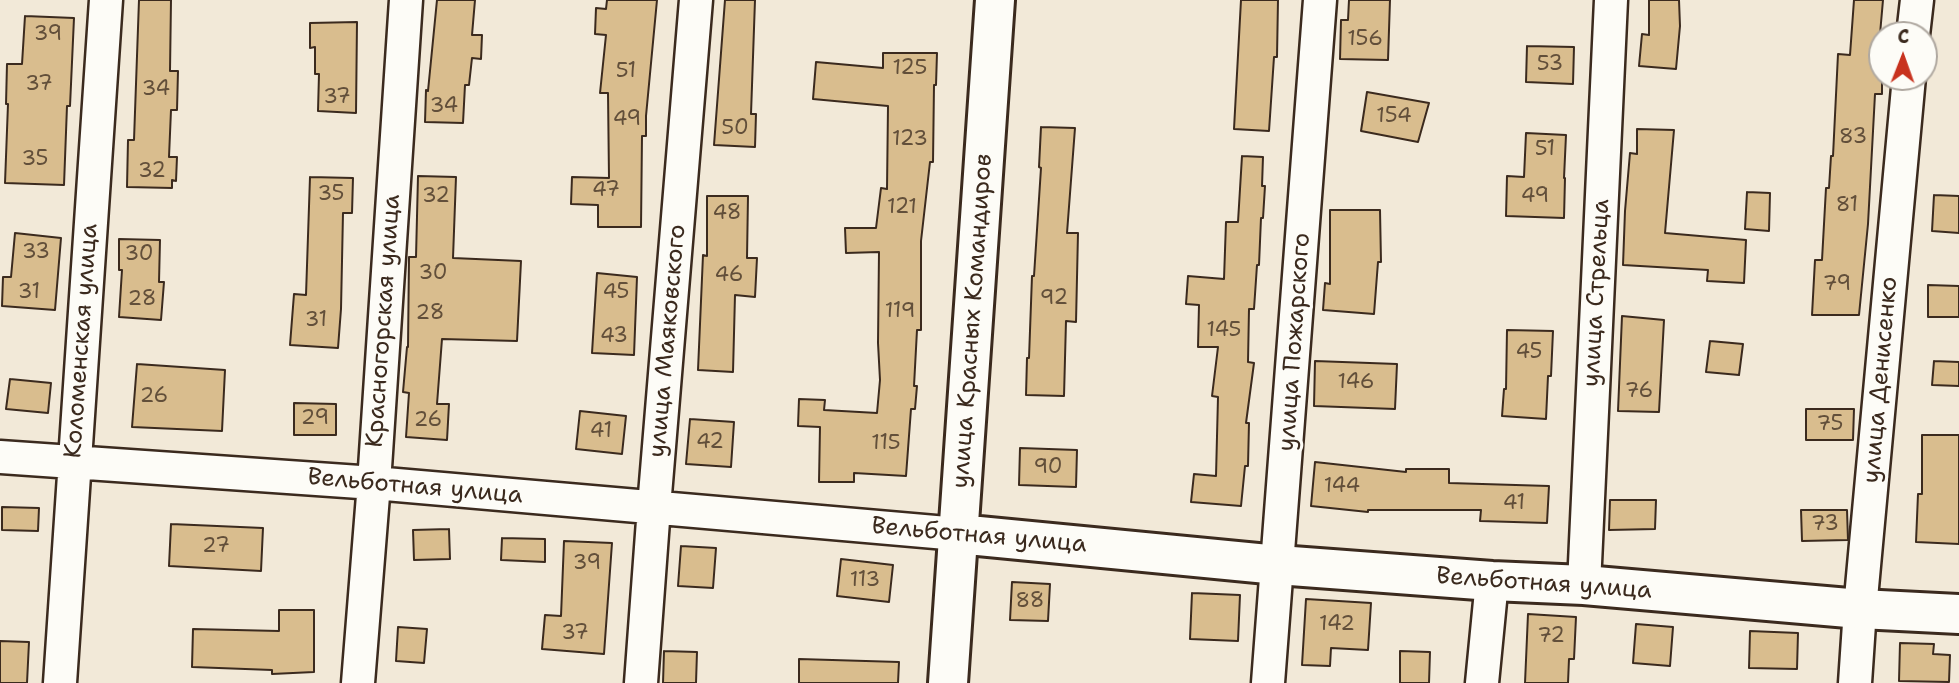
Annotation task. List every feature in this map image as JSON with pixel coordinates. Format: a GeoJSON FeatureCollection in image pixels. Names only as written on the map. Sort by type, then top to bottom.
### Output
{"type":"FeatureCollection","features":[{"type":"Feature","properties":{"kind":"street","name":"Коломенская улица"},"geometry":{"type":"LineString","coordinates":[[60,683],[106,0]]}},
{"type":"Feature","properties":{"kind":"street","name":"Красногорская улица"},"geometry":{"type":"LineString","coordinates":[[358,683],[406,0]]}},
{"type":"Feature","properties":{"kind":"street","name":"улица Маяковского"},"geometry":{"type":"LineString","coordinates":[[641,683],[696,0]]}},
{"type":"Feature","properties":{"kind":"street","name":"улица Красных Командиров"},"geometry":{"type":"LineString","coordinates":[[948,683],[995,0]]}},
{"type":"Feature","properties":{"kind":"street","name":"улица Пожарского"},"geometry":{"type":"LineString","coordinates":[[1268,683],[1320,0]]}},
{"type":"Feature","properties":{"kind":"street","name":"улица Стрельца"},"geometry":{"type":"LineString","coordinates":[[1584,585],[1611,0]]}},
{"type":"Feature","properties":{"kind":"street"},"geometry":{"type":"LineString","coordinates":[[1915,21],[1917,0]]}},
{"type":"Feature","properties":{"kind":"street","name":"улица Денисенко"},"geometry":{"type":"LineString","coordinates":[[1854,683],[1908,91]]}},
{"type":"Feature","properties":{"kind":"street","name":"Вельботная улица"},"geometry":{"type":"LineString","coordinates":[[0,457],[374,483],[1278,565],[1584,585],[1860,609],[1959,614]]}},
{"type":"Feature","properties":{"kind":"street"},"geometry":{"type":"LineString","coordinates":[[1482,683],[1492,581]]}},
{"type":"Feature","properties":{"kind":"building"},"geometry":{"type":"Polygon","coordinates":[[[139,0],[171,0],[170,71],[178,71],[177,110],[171,110],[169,157],[177,157],[176,181],[172,180],[172,188],[127,187],[128,140],[134,140],[139,0]]]}},
{"type":"Feature","properties":{"kind":"building"},"geometry":{"type":"Polygon","coordinates":[[[437,0],[475,0],[472,35],[482,35],[481,59],[472,58],[469,85],[465,85],[463,123],[425,122],[426,90],[428,91],[437,0]]]}},
{"type":"Feature","properties":{"kind":"building"},"geometry":{"type":"Polygon","coordinates":[[[607,0],[657,0],[646,136],[642,136],[641,227],[598,227],[598,205],[571,204],[572,177],[609,178],[608,93],[600,93],[606,35],[595,34],[596,8],[606,9],[607,0]]]}},
{"type":"Feature","properties":{"kind":"building"},"geometry":{"type":"Polygon","coordinates":[[[725,0],[755,0],[751,114],[756,114],[755,147],[714,145],[725,0]]]}},
{"type":"Feature","properties":{"kind":"building"},"geometry":{"type":"Polygon","coordinates":[[[1241,0],[1278,0],[1277,57],[1274,57],[1269,131],[1234,129],[1241,0]]]}},
{"type":"Feature","properties":{"kind":"building"},"geometry":{"type":"Polygon","coordinates":[[[1349,0],[1390,0],[1388,60],[1340,59],[1341,20],[1348,20],[1349,0]]]}},
{"type":"Feature","properties":{"kind":"building"},"geometry":{"type":"Polygon","coordinates":[[[1649,0],[1679,0],[1680,26],[1676,69],[1639,66],[1642,34],[1649,35],[1649,0]]]}},
{"type":"Feature","properties":{"kind":"building"},"geometry":{"type":"Polygon","coordinates":[[[1854,0],[1883,0],[1881,21],[1868,21],[1868,91],[1882,91],[1882,94],[1875,94],[1868,224],[1859,315],[1812,315],[1815,260],[1822,260],[1826,188],[1829,188],[1833,156],[1838,54],[1850,55],[1854,0]]]}},
{"type":"Feature","properties":{"kind":"building"},"geometry":{"type":"Polygon","coordinates":[[[25,16],[74,18],[64,185],[5,183],[7,64],[22,64],[25,16]]]}},
{"type":"Feature","properties":{"kind":"building"},"geometry":{"type":"Polygon","coordinates":[[[357,22],[356,113],[318,111],[319,74],[315,74],[315,47],[310,48],[310,23],[357,22]]]}},
{"type":"Feature","properties":{"kind":"building"},"geometry":{"type":"Polygon","coordinates":[[[1527,46],[1574,47],[1573,84],[1526,82],[1527,46]]]}},
{"type":"Feature","properties":{"kind":"building"},"geometry":{"type":"Polygon","coordinates":[[[883,53],[937,53],[933,162],[930,162],[921,241],[921,330],[917,330],[914,386],[917,386],[915,409],[911,409],[906,476],[854,473],[854,482],[819,482],[820,427],[798,426],[799,399],[825,400],[824,410],[877,413],[880,380],[879,252],[846,253],[845,228],[876,228],[881,188],[887,189],[888,106],[813,99],[816,62],[883,68],[883,53]]]}},
{"type":"Feature","properties":{"kind":"building"},"geometry":{"type":"Polygon","coordinates":[[[1367,92],[1429,103],[1418,142],[1361,131],[1367,92]]]}},
{"type":"Feature","properties":{"kind":"building"},"geometry":{"type":"Polygon","coordinates":[[[1041,127],[1075,128],[1067,233],[1078,233],[1076,322],[1066,321],[1064,396],[1026,395],[1041,168],[1041,127]]]}},
{"type":"Feature","properties":{"kind":"building"},"geometry":{"type":"Polygon","coordinates":[[[1637,129],[1674,130],[1665,233],[1746,240],[1744,283],[1707,281],[1708,270],[1623,265],[1630,153],[1637,154],[1637,129]]]}},
{"type":"Feature","properties":{"kind":"building"},"geometry":{"type":"Polygon","coordinates":[[[1526,133],[1566,135],[1564,218],[1506,216],[1507,176],[1524,177],[1526,133]]]}},
{"type":"Feature","properties":{"kind":"building"},"geometry":{"type":"Polygon","coordinates":[[[1242,156],[1263,157],[1262,186],[1265,186],[1254,309],[1249,309],[1248,362],[1254,363],[1246,423],[1249,423],[1248,466],[1245,466],[1241,506],[1191,502],[1194,474],[1216,476],[1218,397],[1212,396],[1218,347],[1198,347],[1199,305],[1186,304],[1188,276],[1224,279],[1226,222],[1238,222],[1242,156]]]}},
{"type":"Feature","properties":{"kind":"building"},"geometry":{"type":"Polygon","coordinates":[[[418,176],[456,177],[453,258],[521,261],[517,341],[442,339],[437,404],[449,404],[447,440],[406,437],[409,393],[403,392],[408,347],[409,257],[416,257],[418,176]]]}},
{"type":"Feature","properties":{"kind":"building"},"geometry":{"type":"Polygon","coordinates":[[[310,177],[353,178],[352,213],[343,213],[338,348],[290,345],[294,294],[306,295],[310,177]]]}},
{"type":"Feature","properties":{"kind":"building"},"geometry":{"type":"Polygon","coordinates":[[[1747,192],[1770,193],[1769,231],[1745,229],[1747,192]]]}},
{"type":"Feature","properties":{"kind":"building"},"geometry":{"type":"Polygon","coordinates":[[[1934,195],[1959,196],[1959,233],[1932,231],[1934,195]]]}},
{"type":"Feature","properties":{"kind":"building"},"geometry":{"type":"Polygon","coordinates":[[[707,196],[748,196],[747,258],[757,258],[755,297],[735,295],[733,372],[698,370],[703,255],[707,256],[707,196]]]}},
{"type":"Feature","properties":{"kind":"building"},"geometry":{"type":"Polygon","coordinates":[[[1330,210],[1380,210],[1381,262],[1378,262],[1374,314],[1323,310],[1325,283],[1330,284],[1330,210]]]}},
{"type":"Feature","properties":{"kind":"building"},"geometry":{"type":"Polygon","coordinates":[[[15,233],[61,238],[55,310],[2,306],[3,277],[11,277],[15,233]]]}},
{"type":"Feature","properties":{"kind":"building"},"geometry":{"type":"Polygon","coordinates":[[[119,239],[160,240],[159,282],[164,282],[161,320],[119,317],[122,270],[119,270],[119,239]]]}},
{"type":"Feature","properties":{"kind":"building"},"geometry":{"type":"Polygon","coordinates":[[[597,273],[637,277],[634,355],[592,353],[597,273]]]}},
{"type":"Feature","properties":{"kind":"building"},"geometry":{"type":"Polygon","coordinates":[[[1928,285],[1959,286],[1959,317],[1928,317],[1928,285]]]}},
{"type":"Feature","properties":{"kind":"building"},"geometry":{"type":"Polygon","coordinates":[[[1622,316],[1664,320],[1659,412],[1618,411],[1622,316]]]}},
{"type":"Feature","properties":{"kind":"building"},"geometry":{"type":"Polygon","coordinates":[[[1507,330],[1553,331],[1546,419],[1502,416],[1506,389],[1507,330]]]}},
{"type":"Feature","properties":{"kind":"building"},"geometry":{"type":"Polygon","coordinates":[[[1710,341],[1743,344],[1739,375],[1706,372],[1710,341]]]}},
{"type":"Feature","properties":{"kind":"building"},"geometry":{"type":"Polygon","coordinates":[[[1315,361],[1397,364],[1395,409],[1314,406],[1315,361]]]}},
{"type":"Feature","properties":{"kind":"building"},"geometry":{"type":"Polygon","coordinates":[[[1934,361],[1959,362],[1959,386],[1932,385],[1934,361]]]}},
{"type":"Feature","properties":{"kind":"building"},"geometry":{"type":"Polygon","coordinates":[[[137,364],[225,370],[222,431],[132,427],[137,364]]]}},
{"type":"Feature","properties":{"kind":"building"},"geometry":{"type":"Polygon","coordinates":[[[10,379],[51,383],[48,413],[6,409],[10,379]]]}},
{"type":"Feature","properties":{"kind":"building"},"geometry":{"type":"Polygon","coordinates":[[[294,403],[336,404],[336,435],[294,435],[294,403]]]}},
{"type":"Feature","properties":{"kind":"building"},"geometry":{"type":"Polygon","coordinates":[[[1806,409],[1854,409],[1853,440],[1806,440],[1806,409]]]}},
{"type":"Feature","properties":{"kind":"building"},"geometry":{"type":"Polygon","coordinates":[[[580,411],[626,416],[622,454],[576,449],[580,411]]]}},
{"type":"Feature","properties":{"kind":"building"},"geometry":{"type":"Polygon","coordinates":[[[690,419],[734,422],[731,467],[686,464],[690,419]]]}},
{"type":"Feature","properties":{"kind":"building"},"geometry":{"type":"Polygon","coordinates":[[[1922,435],[1959,435],[1959,544],[1916,542],[1918,494],[1922,494],[1922,435]]]}},
{"type":"Feature","properties":{"kind":"building"},"geometry":{"type":"Polygon","coordinates":[[[1020,448],[1077,450],[1076,487],[1019,485],[1020,448]]]}},
{"type":"Feature","properties":{"kind":"building"},"geometry":{"type":"Polygon","coordinates":[[[1315,462],[1406,472],[1406,469],[1449,469],[1449,483],[1549,486],[1547,523],[1480,521],[1481,510],[1368,512],[1311,506],[1315,462]]]}},
{"type":"Feature","properties":{"kind":"building"},"geometry":{"type":"Polygon","coordinates":[[[1610,500],[1656,500],[1655,529],[1609,530],[1610,500]]]}},
{"type":"Feature","properties":{"kind":"building"},"geometry":{"type":"Polygon","coordinates":[[[2,507],[39,508],[38,531],[2,530],[2,507]]]}},
{"type":"Feature","properties":{"kind":"building"},"geometry":{"type":"Polygon","coordinates":[[[1801,510],[1847,510],[1848,540],[1802,541],[1801,510]]]}},
{"type":"Feature","properties":{"kind":"building"},"geometry":{"type":"Polygon","coordinates":[[[171,524],[263,528],[261,571],[169,566],[171,524]]]}},
{"type":"Feature","properties":{"kind":"building"},"geometry":{"type":"Polygon","coordinates":[[[449,529],[450,559],[414,560],[413,530],[449,529]]]}},
{"type":"Feature","properties":{"kind":"building"},"geometry":{"type":"Polygon","coordinates":[[[502,538],[545,539],[545,562],[501,560],[502,538]]]}},
{"type":"Feature","properties":{"kind":"building"},"geometry":{"type":"Polygon","coordinates":[[[564,541],[612,543],[604,654],[542,649],[545,615],[561,616],[564,541]]]}},
{"type":"Feature","properties":{"kind":"building"},"geometry":{"type":"Polygon","coordinates":[[[681,546],[716,548],[713,588],[678,586],[681,546]]]}},
{"type":"Feature","properties":{"kind":"building"},"geometry":{"type":"Polygon","coordinates":[[[841,559],[893,565],[889,602],[837,596],[841,559]]]}},
{"type":"Feature","properties":{"kind":"building"},"geometry":{"type":"Polygon","coordinates":[[[1012,582],[1050,584],[1048,621],[1010,620],[1012,582]]]}},
{"type":"Feature","properties":{"kind":"building"},"geometry":{"type":"Polygon","coordinates":[[[1192,593],[1240,595],[1238,641],[1190,639],[1192,593]]]}},
{"type":"Feature","properties":{"kind":"building"},"geometry":{"type":"Polygon","coordinates":[[[1306,599],[1371,603],[1368,650],[1331,648],[1330,666],[1302,665],[1306,599]]]}},
{"type":"Feature","properties":{"kind":"building"},"geometry":{"type":"Polygon","coordinates":[[[279,610],[314,610],[314,672],[272,674],[272,670],[192,667],[193,629],[279,631],[279,610]]]}},
{"type":"Feature","properties":{"kind":"building"},"geometry":{"type":"Polygon","coordinates":[[[1528,614],[1576,617],[1574,659],[1569,659],[1568,683],[1525,683],[1528,614]]]}},
{"type":"Feature","properties":{"kind":"building"},"geometry":{"type":"Polygon","coordinates":[[[1636,624],[1673,627],[1670,666],[1633,663],[1636,624]]]}},
{"type":"Feature","properties":{"kind":"building"},"geometry":{"type":"Polygon","coordinates":[[[398,627],[427,629],[424,663],[396,661],[398,627]]]}},
{"type":"Feature","properties":{"kind":"building"},"geometry":{"type":"Polygon","coordinates":[[[1750,631],[1798,633],[1797,669],[1749,668],[1750,631]]]}},
{"type":"Feature","properties":{"kind":"building"},"geometry":{"type":"Polygon","coordinates":[[[0,641],[29,642],[27,683],[0,683],[0,641]]]}},
{"type":"Feature","properties":{"kind":"building"},"geometry":{"type":"Polygon","coordinates":[[[1900,643],[1934,644],[1933,654],[1950,655],[1949,682],[1899,681],[1900,643]]]}},
{"type":"Feature","properties":{"kind":"building"},"geometry":{"type":"Polygon","coordinates":[[[664,651],[697,652],[696,683],[663,683],[664,651]]]}},
{"type":"Feature","properties":{"kind":"building"},"geometry":{"type":"Polygon","coordinates":[[[1400,651],[1430,652],[1429,683],[1400,683],[1400,651]]]}},
{"type":"Feature","properties":{"kind":"building"},"geometry":{"type":"Polygon","coordinates":[[[799,659],[899,662],[898,683],[799,683],[799,659]]]}}]}
